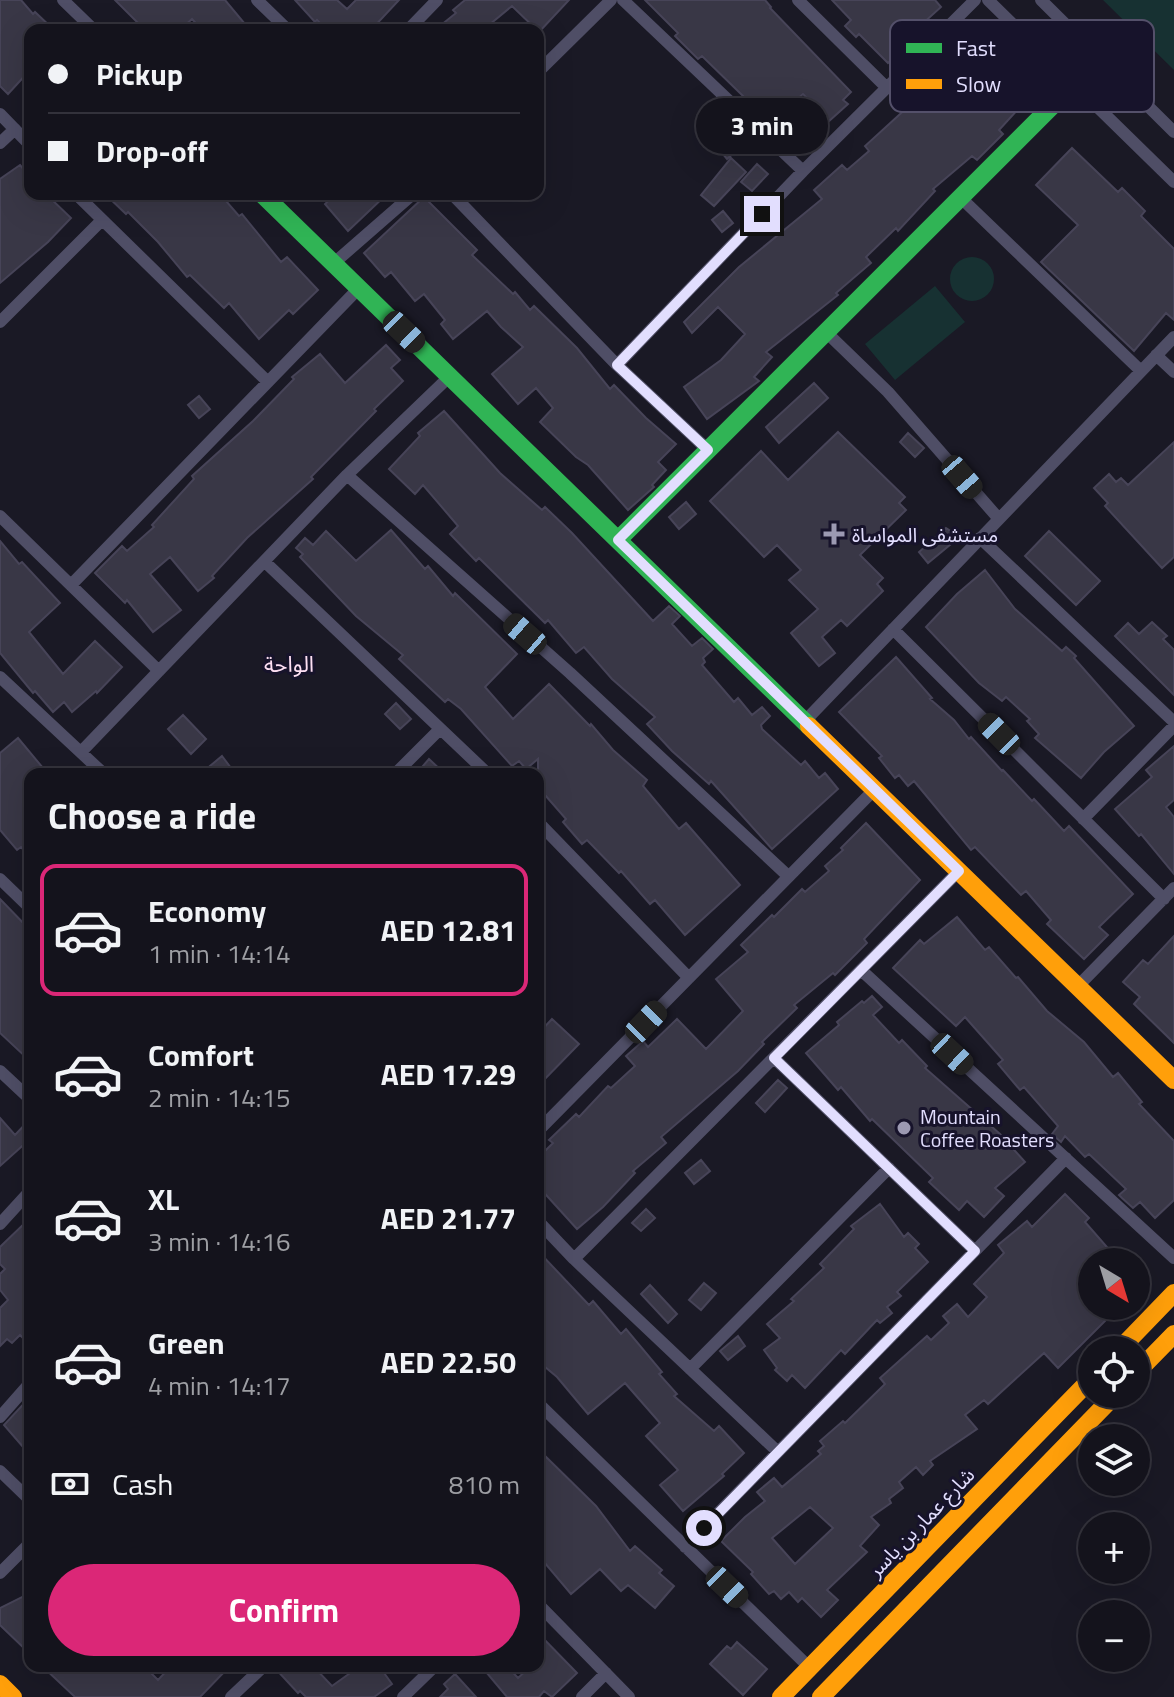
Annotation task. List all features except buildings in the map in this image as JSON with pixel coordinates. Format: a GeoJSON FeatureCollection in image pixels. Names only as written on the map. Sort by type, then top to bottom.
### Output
{"type":"FeatureCollection","features":[{"type":"Feature","properties":{"kind":"street"},"geometry":{"type":"LineString","coordinates":[[63,0],[88,24]]}},
{"type":"Feature","properties":{"kind":"street"},"geometry":{"type":"LineString","coordinates":[[257,0],[282,24]]}},
{"type":"Feature","properties":{"kind":"street"},"geometry":{"type":"LineString","coordinates":[[414,24],[437,0]]}},
{"type":"Feature","properties":{"kind":"street"},"geometry":{"type":"LineString","coordinates":[[544,66],[611,0]]}},
{"type":"Feature","properties":{"kind":"street"},"geometry":{"type":"LineString","coordinates":[[623,0],[803,171]]}},
{"type":"Feature","properties":{"kind":"street"},"geometry":{"type":"LineString","coordinates":[[798,0],[887,88]]}},
{"type":"Feature","properties":{"kind":"street"},"geometry":{"type":"LineString","coordinates":[[955,20],[975,0]]}},
{"type":"Feature","properties":{"kind":"street"},"geometry":{"type":"LineString","coordinates":[[988,0],[1008,20]]}},
{"type":"Feature","properties":{"kind":"street"},"geometry":{"type":"LineString","coordinates":[[1041,0],[1061,20]]}},
{"type":"Feature","properties":{"kind":"street"},"geometry":{"type":"LineString","coordinates":[[617,365],[890,85]]}},
{"type":"Feature","properties":{"kind":"street"},"geometry":{"type":"LineString","coordinates":[[618,540],[1046,112]]}},
{"type":"Feature","properties":{"kind":"street"},"geometry":{"type":"LineString","coordinates":[[1103,112],[1174,182]]}},
{"type":"Feature","properties":{"kind":"street"},"geometry":{"type":"LineString","coordinates":[[1154,112],[1174,132]]}},
{"type":"Feature","properties":{"kind":"street"},"geometry":{"type":"LineString","coordinates":[[0,114],[24,139]]}},
{"type":"Feature","properties":{"kind":"street"},"geometry":{"type":"LineString","coordinates":[[0,143],[15,129]]}},
{"type":"Feature","properties":{"kind":"street"},"geometry":{"type":"LineString","coordinates":[[961,198],[1141,371]]}},
{"type":"Feature","properties":{"kind":"street"},"geometry":{"type":"LineString","coordinates":[[82,200],[268,382]]}},
{"type":"Feature","properties":{"kind":"street"},"geometry":{"type":"LineString","coordinates":[[268,200],[1172,1074]]}},
{"type":"Feature","properties":{"kind":"street"},"geometry":{"type":"LineString","coordinates":[[334,263],[406,200]]}},
{"type":"Feature","properties":{"kind":"street"},"geometry":{"type":"LineString","coordinates":[[458,200],[617,365],[708,450]]}},
{"type":"Feature","properties":{"kind":"street"},"geometry":{"type":"LineString","coordinates":[[0,322],[101,221]]}},
{"type":"Feature","properties":{"kind":"street"},"geometry":{"type":"LineString","coordinates":[[71,585],[359,288]]}},
{"type":"Feature","properties":{"kind":"street"},"geometry":{"type":"LineString","coordinates":[[826,332],[888,392],[999,519]]}},
{"type":"Feature","properties":{"kind":"street"},"geometry":{"type":"LineString","coordinates":[[805,721],[1174,337]]}},
{"type":"Feature","properties":{"kind":"street"},"geometry":{"type":"LineString","coordinates":[[1156,355],[1174,372]]}},
{"type":"Feature","properties":{"kind":"street"},"geometry":{"type":"LineString","coordinates":[[81,752],[347,475],[450,376]]}},
{"type":"Feature","properties":{"kind":"street"},"geometry":{"type":"LineString","coordinates":[[347,475],[570,673],[787,875]]}},
{"type":"Feature","properties":{"kind":"street"},"geometry":{"type":"LineString","coordinates":[[0,516],[159,671]]}},
{"type":"Feature","properties":{"kind":"street"},"geometry":{"type":"LineString","coordinates":[[980,538],[1174,724],[1083,819]]}},
{"type":"Feature","properties":{"kind":"street"},"geometry":{"type":"LineString","coordinates":[[265,562],[482,768]]}},
{"type":"Feature","properties":{"kind":"street"},"geometry":{"type":"LineString","coordinates":[[893,629],[1164,899]]}},
{"type":"Feature","properties":{"kind":"street"},"geometry":{"type":"LineString","coordinates":[[0,677],[98,768]]}},
{"type":"Feature","properties":{"kind":"street"},"geometry":{"type":"LineString","coordinates":[[401,768],[440,729]]}},
{"type":"Feature","properties":{"kind":"street"},"geometry":{"type":"LineString","coordinates":[[544,1125],[875,789]]}},
{"type":"Feature","properties":{"kind":"street"},"geometry":{"type":"LineString","coordinates":[[544,828],[689,978]]}},
{"type":"Feature","properties":{"kind":"street"},"geometry":{"type":"LineString","coordinates":[[574,1259],[959,871]]}},
{"type":"Feature","properties":{"kind":"street"},"geometry":{"type":"LineString","coordinates":[[0,879],[24,902]]}},
{"type":"Feature","properties":{"kind":"street"},"geometry":{"type":"LineString","coordinates":[[1078,986],[1174,888]]}},
{"type":"Feature","properties":{"kind":"street"},"geometry":{"type":"LineString","coordinates":[[861,970],[1174,1258]]}},
{"type":"Feature","properties":{"kind":"street"},"geometry":{"type":"LineString","coordinates":[[774,1058],[975,1251]]}},
{"type":"Feature","properties":{"kind":"street"},"geometry":{"type":"LineString","coordinates":[[0,1071],[24,1093]]}},
{"type":"Feature","properties":{"kind":"street"},"geometry":{"type":"LineString","coordinates":[[685,1547],[1066,1158]]}},
{"type":"Feature","properties":{"kind":"street"},"geometry":{"type":"LineString","coordinates":[[690,1369],[889,1168]]}},
{"type":"Feature","properties":{"kind":"street"},"geometry":{"type":"LineString","coordinates":[[0,1224],[24,1198]]}},
{"type":"Feature","properties":{"kind":"street"},"geometry":{"type":"LineString","coordinates":[[544,1227],[778,1452]]}},
{"type":"Feature","properties":{"kind":"street"},"geometry":{"type":"LineString","coordinates":[[1133,1336],[1174,1293]]}},
{"type":"Feature","properties":{"kind":"street"},"geometry":{"type":"LineString","coordinates":[[1150,1359],[1174,1334]]}},
{"type":"Feature","properties":{"kind":"street"},"geometry":{"type":"LineString","coordinates":[[0,1417],[24,1390]]}},
{"type":"Feature","properties":{"kind":"street","name":"شارع عمار بن ياسر"},"geometry":{"type":"LineString","coordinates":[[781,1697],[1078,1392]]}},
{"type":"Feature","properties":{"kind":"street"},"geometry":{"type":"LineString","coordinates":[[821,1697],[1102,1408]]}},
{"type":"Feature","properties":{"kind":"street"},"geometry":{"type":"LineString","coordinates":[[544,1409],[810,1668]]}},
{"type":"Feature","properties":{"kind":"street"},"geometry":{"type":"LineString","coordinates":[[0,1471],[24,1494]]}},
{"type":"Feature","properties":{"kind":"street"},"geometry":{"type":"LineString","coordinates":[[0,1573],[24,1549]]}},
{"type":"Feature","properties":{"kind":"street"},"geometry":{"type":"LineString","coordinates":[[544,1610],[629,1697]]}},
{"type":"Feature","properties":{"kind":"street"},"geometry":{"type":"LineString","coordinates":[[231,1697],[258,1672]]}},
{"type":"Feature","properties":{"kind":"street"},"geometry":{"type":"LineString","coordinates":[[403,1697],[429,1672]]}},
{"type":"Feature","properties":{"kind":"street"},"geometry":{"type":"LineString","coordinates":[[582,1697],[606,1673]]}},
{"type":"Feature","properties":{"kind":"street"},"geometry":{"type":"LineString","coordinates":[[0,1684],[13,1697]]}},
{"type":"Feature","properties":{"kind":"green space"},"geometry":{"type":"Polygon","coordinates":[[[1103,0],[1174,0],[1174,70],[1154,50],[1154,20],[1123,20],[1103,0]]]}},
{"type":"Feature","properties":{"kind":"green space"},"geometry":{"type":"Polygon","coordinates":[[[972,257],[988,263],[994,279],[988,295],[972,301],[956,295],[950,279],[956,263],[972,257]]]}},
{"type":"Feature","properties":{"kind":"green space"},"geometry":{"type":"Polygon","coordinates":[[[935,286],[965,322],[895,380],[865,344],[935,286]]]}},
{"type":"Feature","properties":{"kind":"traffic: fast"},"geometry":{"type":"LineString","coordinates":[[618,540],[1046,112]]}},
{"type":"Feature","properties":{"kind":"traffic: fast"},"geometry":{"type":"LineString","coordinates":[[268,200],[809,726]]}},
{"type":"Feature","properties":{"kind":"traffic: slow"},"geometry":{"type":"LineString","coordinates":[[809,726],[1174,1080]]}},
{"type":"Feature","properties":{"kind":"traffic: slow"},"geometry":{"type":"LineString","coordinates":[[1133,1336],[1174,1293]]}},
{"type":"Feature","properties":{"kind":"traffic: slow"},"geometry":{"type":"LineString","coordinates":[[1150,1359],[1174,1334]]}},
{"type":"Feature","properties":{"kind":"traffic: slow"},"geometry":{"type":"LineString","coordinates":[[781,1697],[1078,1392]]}},
{"type":"Feature","properties":{"kind":"traffic: slow"},"geometry":{"type":"LineString","coordinates":[[821,1697],[1102,1408]]}},
{"type":"Feature","properties":{"kind":"traffic: slow"},"geometry":{"type":"LineString","coordinates":[[0,1684],[13,1697]]}},
{"type":"Feature","properties":{"kind":"place","name":"مستشفى المواساة"},"geometry":{"type":"Point","coordinates":[834,534]}},
{"type":"Feature","properties":{"kind":"place","name":"Mountain Coffee Roasters"},"geometry":{"type":"Point","coordinates":[904,1128]}},
{"type":"Feature","properties":{"kind":"district","name":"الواحة"},"geometry":{"type":"Point","coordinates":[289,664]}},
{"type":"Feature","properties":{"kind":"route"},"geometry":{"type":"LineString","coordinates":[[704,1528],[975,1251],[774,1058],[959,871],[618,540],[708,450],[617,365],[762,214]]}}]}
